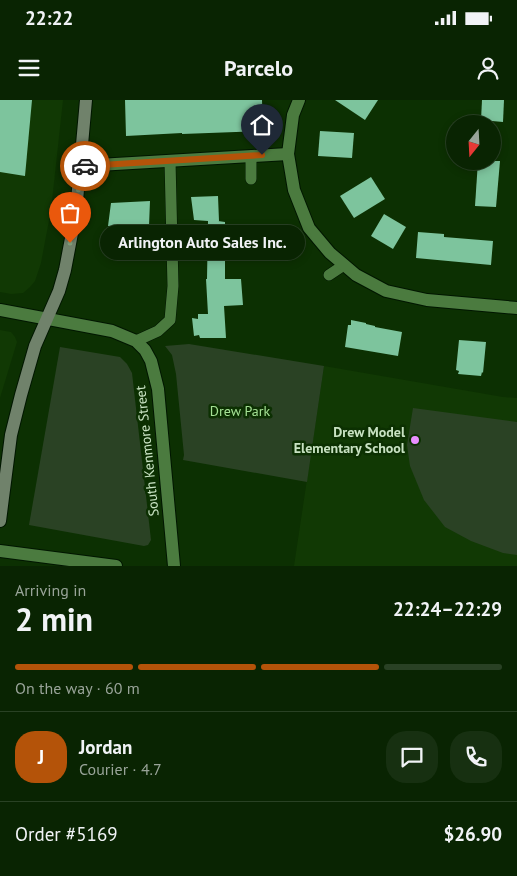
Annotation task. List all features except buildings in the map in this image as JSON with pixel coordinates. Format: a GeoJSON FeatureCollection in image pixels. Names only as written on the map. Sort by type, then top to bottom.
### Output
{"type":"FeatureCollection","features":[{"type":"Feature","properties":{"kind":"main road"},"geometry":{"type":"LineString","coordinates":[[0,521],[11,435],[19,403],[35,346],[59,291],[65,270],[76,212],[86,100]]}},
{"type":"Feature","properties":{"kind":"street"},"geometry":{"type":"LineString","coordinates":[[298,100],[293,115],[288,154],[294,190],[309,228],[330,253],[356,275],[386,291],[427,300],[517,308]]}},
{"type":"Feature","properties":{"kind":"street"},"geometry":{"type":"LineString","coordinates":[[81,166],[288,154]]}},
{"type":"Feature","properties":{"kind":"street","name":"South Kenmore Street"},"geometry":{"type":"LineString","coordinates":[[0,310],[112,331],[136,341],[145,350],[151,360],[158,390],[174,566]]}},
{"type":"Feature","properties":{"kind":"street"},"geometry":{"type":"LineString","coordinates":[[0,551],[116,566]]}},
{"type":"Feature","properties":{"kind":"lane"},"geometry":{"type":"LineString","coordinates":[[251,156],[251,179]]}},
{"type":"Feature","properties":{"kind":"lane"},"geometry":{"type":"LineString","coordinates":[[136,341],[158,331],[170,320],[173,286],[170,161]]}},
{"type":"Feature","properties":{"kind":"lane"},"geometry":{"type":"LineString","coordinates":[[328,276],[344,265]]}},
{"type":"Feature","properties":{"kind":"shaded area"},"geometry":{"type":"Polygon","coordinates":[[[0,100],[63,100],[51,210],[41,263],[35,281],[23,293],[11,294],[0,292],[0,100]]]}},
{"type":"Feature","properties":{"kind":"shaded area"},"geometry":{"type":"Polygon","coordinates":[[[0,330],[11,332],[17,342],[0,398],[0,330]]]}},
{"type":"Feature","properties":{"kind":"shaded area","name":"Drew Model Elementary School"},"geometry":{"type":"Polygon","coordinates":[[[324,366],[517,398],[517,566],[294,566],[324,366]]]}},
{"type":"Feature","properties":{"kind":"green space","name":"Drew Park"},"geometry":{"type":"Polygon","coordinates":[[[189,344],[324,366],[307,482],[183,460],[176,374],[172,355],[165,346],[189,344]]]}},
{"type":"Feature","properties":{"kind":"green space"},"geometry":{"type":"Polygon","coordinates":[[[60,347],[120,357],[132,373],[151,540],[148,545],[144,546],[29,525],[60,347]]]}},
{"type":"Feature","properties":{"kind":"green space"},"geometry":{"type":"Polygon","coordinates":[[[413,408],[517,422],[517,555],[503,553],[471,541],[445,527],[424,500],[410,466],[407,445],[413,408]]]}},
{"type":"Feature","properties":{"kind":"way so far"},"geometry":{"type":"LineString","coordinates":[[70,243],[76,212],[81,166],[85,166]]}},
{"type":"Feature","properties":{"kind":"place","name":"Arlington Auto Sales Inc."},"geometry":{"type":"Point","coordinates":[70,243]}},
{"type":"Feature","properties":{"kind":"place","name":"Drew Model Elementary School"},"geometry":{"type":"Point","coordinates":[415,440]}},
{"type":"Feature","properties":{"kind":"route"},"geometry":{"type":"LineString","coordinates":[[85,166],[262,155]]}}]}
